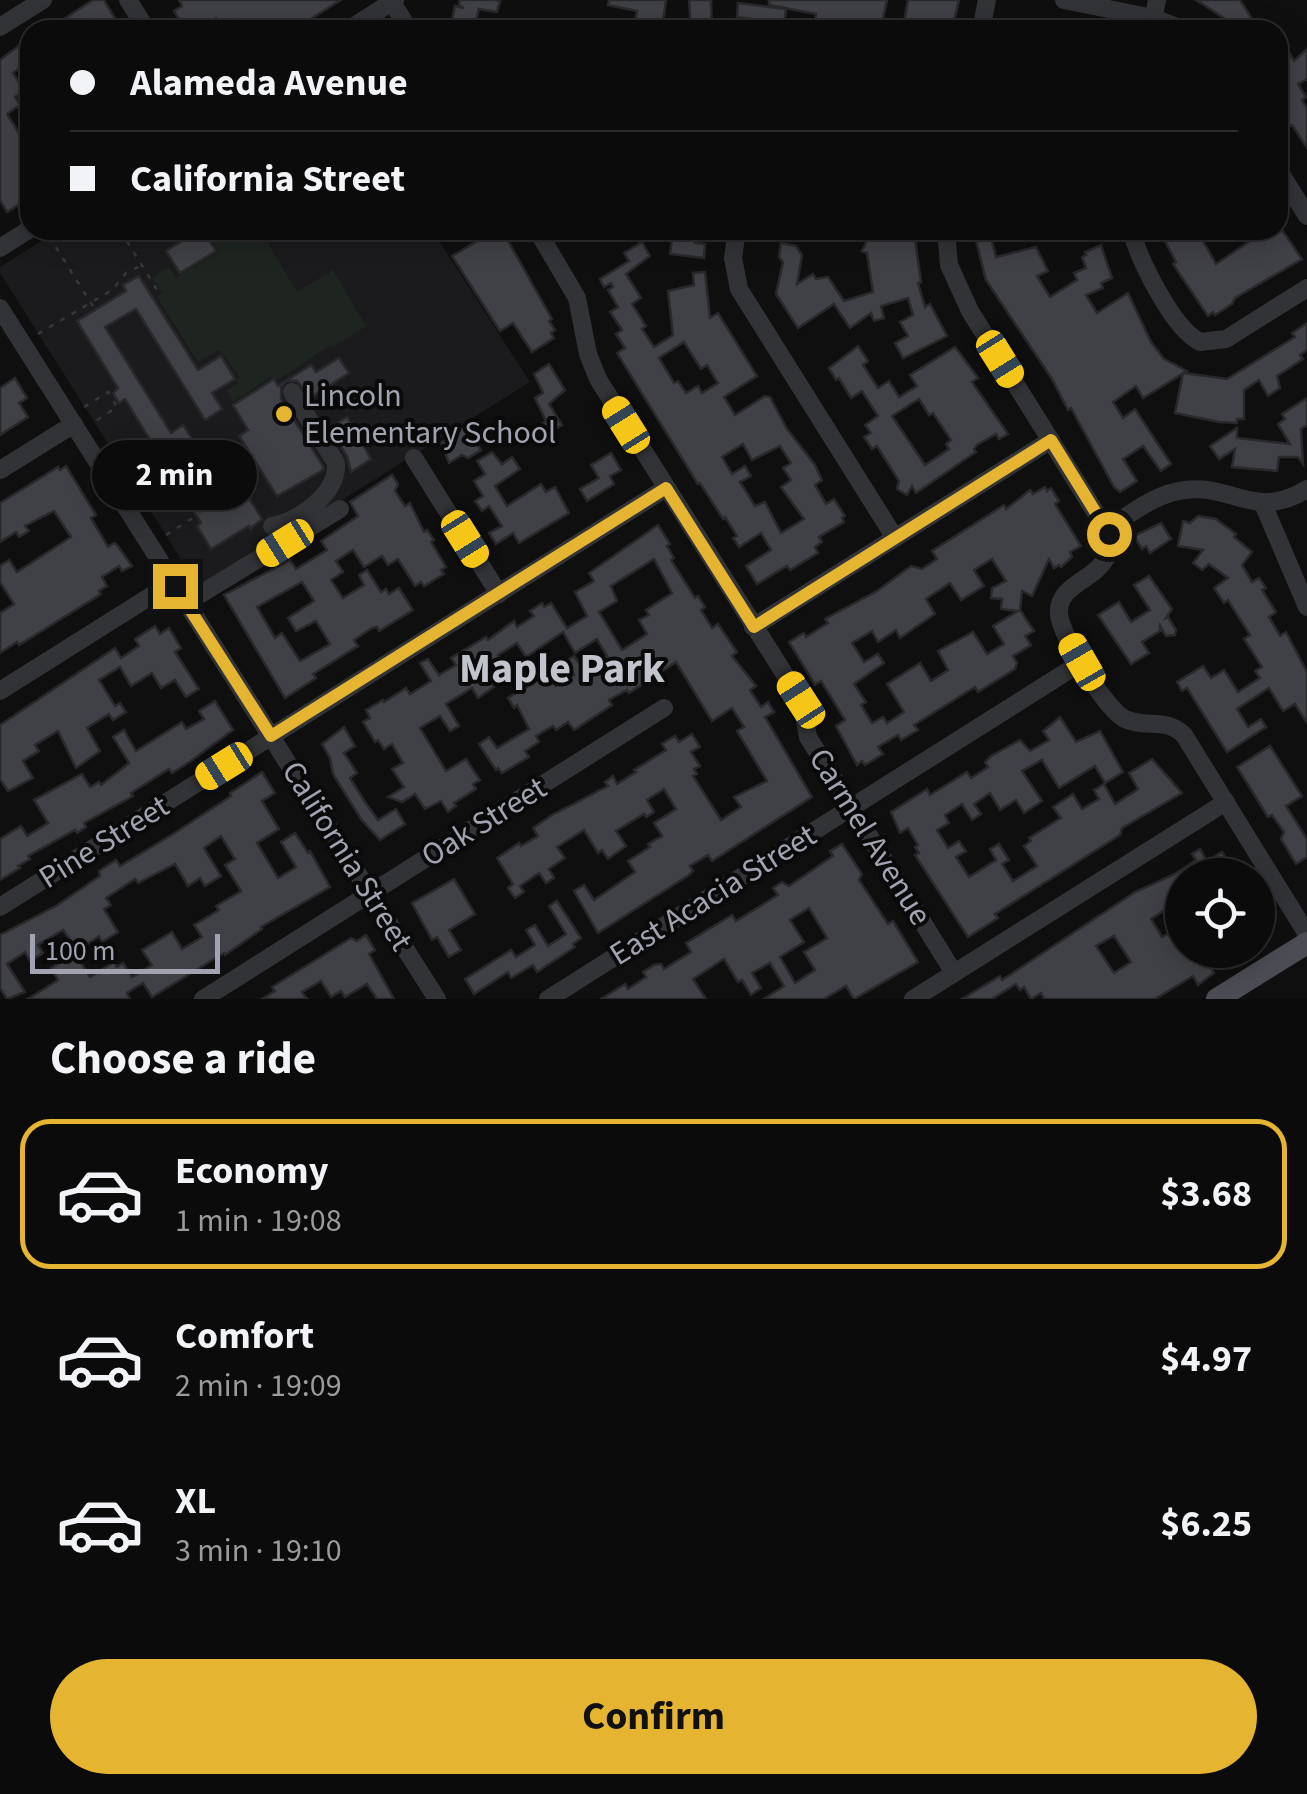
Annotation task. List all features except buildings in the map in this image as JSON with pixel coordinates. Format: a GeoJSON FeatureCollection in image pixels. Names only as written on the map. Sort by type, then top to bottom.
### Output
{"type":"FeatureCollection","features":[{"type":"Feature","properties":{"kind":"main road"},"geometry":{"type":"LineString","coordinates":[[1217,999],[1307,944]]}},
{"type":"Feature","properties":{"kind":"street"},"geometry":{"type":"LineString","coordinates":[[0,27],[43,0]]}},
{"type":"Feature","properties":{"kind":"street"},"geometry":{"type":"LineString","coordinates":[[1064,0],[1154,16]]}},
{"type":"Feature","properties":{"kind":"street"},"geometry":{"type":"LineString","coordinates":[[364,20],[393,1]]}},
{"type":"Feature","properties":{"kind":"street"},"geometry":{"type":"LineString","coordinates":[[1288,185],[1307,216]]}},
{"type":"Feature","properties":{"kind":"street","name":"Carmel Avenue"},"geometry":{"type":"LineString","coordinates":[[542,240],[577,298],[588,354],[598,379],[801,700],[805,732],[954,973]]}},
{"type":"Feature","properties":{"kind":"street"},"geometry":{"type":"LineString","coordinates":[[736,240],[733,258],[739,289],[895,538]]}},
{"type":"Feature","properties":{"kind":"street"},"geometry":{"type":"LineString","coordinates":[[947,240],[949,265],[962,296],[1107,529],[1110,543],[1103,564],[1070,590],[1059,608],[1064,630],[1106,701],[1121,717],[1133,722],[1166,723],[1180,731],[1307,934]]}},
{"type":"Feature","properties":{"kind":"street"},"geometry":{"type":"LineString","coordinates":[[1135,240],[1178,321],[1200,342],[1226,339],[1307,288]]}},
{"type":"Feature","properties":{"kind":"street","name":"California Street"},"geometry":{"type":"LineString","coordinates":[[0,308],[437,999]]}},
{"type":"Feature","properties":{"kind":"street"},"geometry":{"type":"LineString","coordinates":[[272,526],[303,515],[334,480],[336,472],[336,464],[292,392]]}},
{"type":"Feature","properties":{"kind":"street"},"geometry":{"type":"LineString","coordinates":[[0,470],[74,424]]}},
{"type":"Feature","properties":{"kind":"street"},"geometry":{"type":"LineString","coordinates":[[754,627],[1051,440]]}},
{"type":"Feature","properties":{"kind":"street"},"geometry":{"type":"LineString","coordinates":[[414,458],[499,594]]}},
{"type":"Feature","properties":{"kind":"street","name":"Pine Street"},"geometry":{"type":"LineString","coordinates":[[0,907],[666,488]]}},
{"type":"Feature","properties":{"kind":"street"},"geometry":{"type":"LineString","coordinates":[[1107,529],[1174,492],[1212,490],[1262,504],[1307,489]]}},
{"type":"Feature","properties":{"kind":"street"},"geometry":{"type":"LineString","coordinates":[[1262,504],[1307,607]]}},
{"type":"Feature","properties":{"kind":"street"},"geometry":{"type":"LineString","coordinates":[[186,603],[340,509]]}},
{"type":"Feature","properties":{"kind":"street"},"geometry":{"type":"LineString","coordinates":[[0,690],[173,582]]}},
{"type":"Feature","properties":{"kind":"street","name":"East Acacia Street"},"geometry":{"type":"LineString","coordinates":[[548,999],[1082,662]]}},
{"type":"Feature","properties":{"kind":"street","name":"Oak Street"},"geometry":{"type":"LineString","coordinates":[[203,999],[664,708]]}},
{"type":"Feature","properties":{"kind":"street"},"geometry":{"type":"LineString","coordinates":[[913,999],[1226,802]]}},
{"type":"Feature","properties":{"kind":"path"},"geometry":{"type":"LineString","coordinates":[[51,240],[94,308]]}},
{"type":"Feature","properties":{"kind":"path"},"geometry":{"type":"LineString","coordinates":[[126,240],[159,293]]}},
{"type":"Feature","properties":{"kind":"path"},"geometry":{"type":"LineString","coordinates":[[38,334],[112,290],[126,273],[142,265]]}},
{"type":"Feature","properties":{"kind":"path"},"geometry":{"type":"LineString","coordinates":[[84,407],[108,392],[117,407],[94,422]]}},
{"type":"Feature","properties":{"kind":"path"},"geometry":{"type":"LineString","coordinates":[[140,494],[172,475]]}},
{"type":"Feature","properties":{"kind":"path"},"geometry":{"type":"LineString","coordinates":[[166,535],[221,500]]}},
{"type":"Feature","properties":{"kind":"shaded area","name":"Lincoln Elementary School"},"geometry":{"type":"Polygon","coordinates":[[[43,240],[438,240],[530,382],[200,589],[0,273],[0,267],[43,240]]]}},
{"type":"Feature","properties":{"kind":"shaded area"},"geometry":{"type":"Polygon","coordinates":[[[212,240],[266,240],[297,292],[333,270],[366,326],[278,380],[270,377],[233,402],[226,390],[237,384],[239,376],[219,350],[198,362],[157,297],[162,293],[152,278],[169,267],[176,278],[219,252],[212,240]]]}},
{"type":"Feature","properties":{"kind":"place","name":"Lincoln Elementary School"},"geometry":{"type":"Point","coordinates":[284,414]}},
{"type":"Feature","properties":{"kind":"district","name":"Maple Park"},"geometry":{"type":"Point","coordinates":[562,669]}},
{"type":"Feature","properties":{"kind":"route"},"geometry":{"type":"LineString","coordinates":[[175,586],[271,736],[666,488],[754,627],[1051,440],[1109,534]]}}]}
